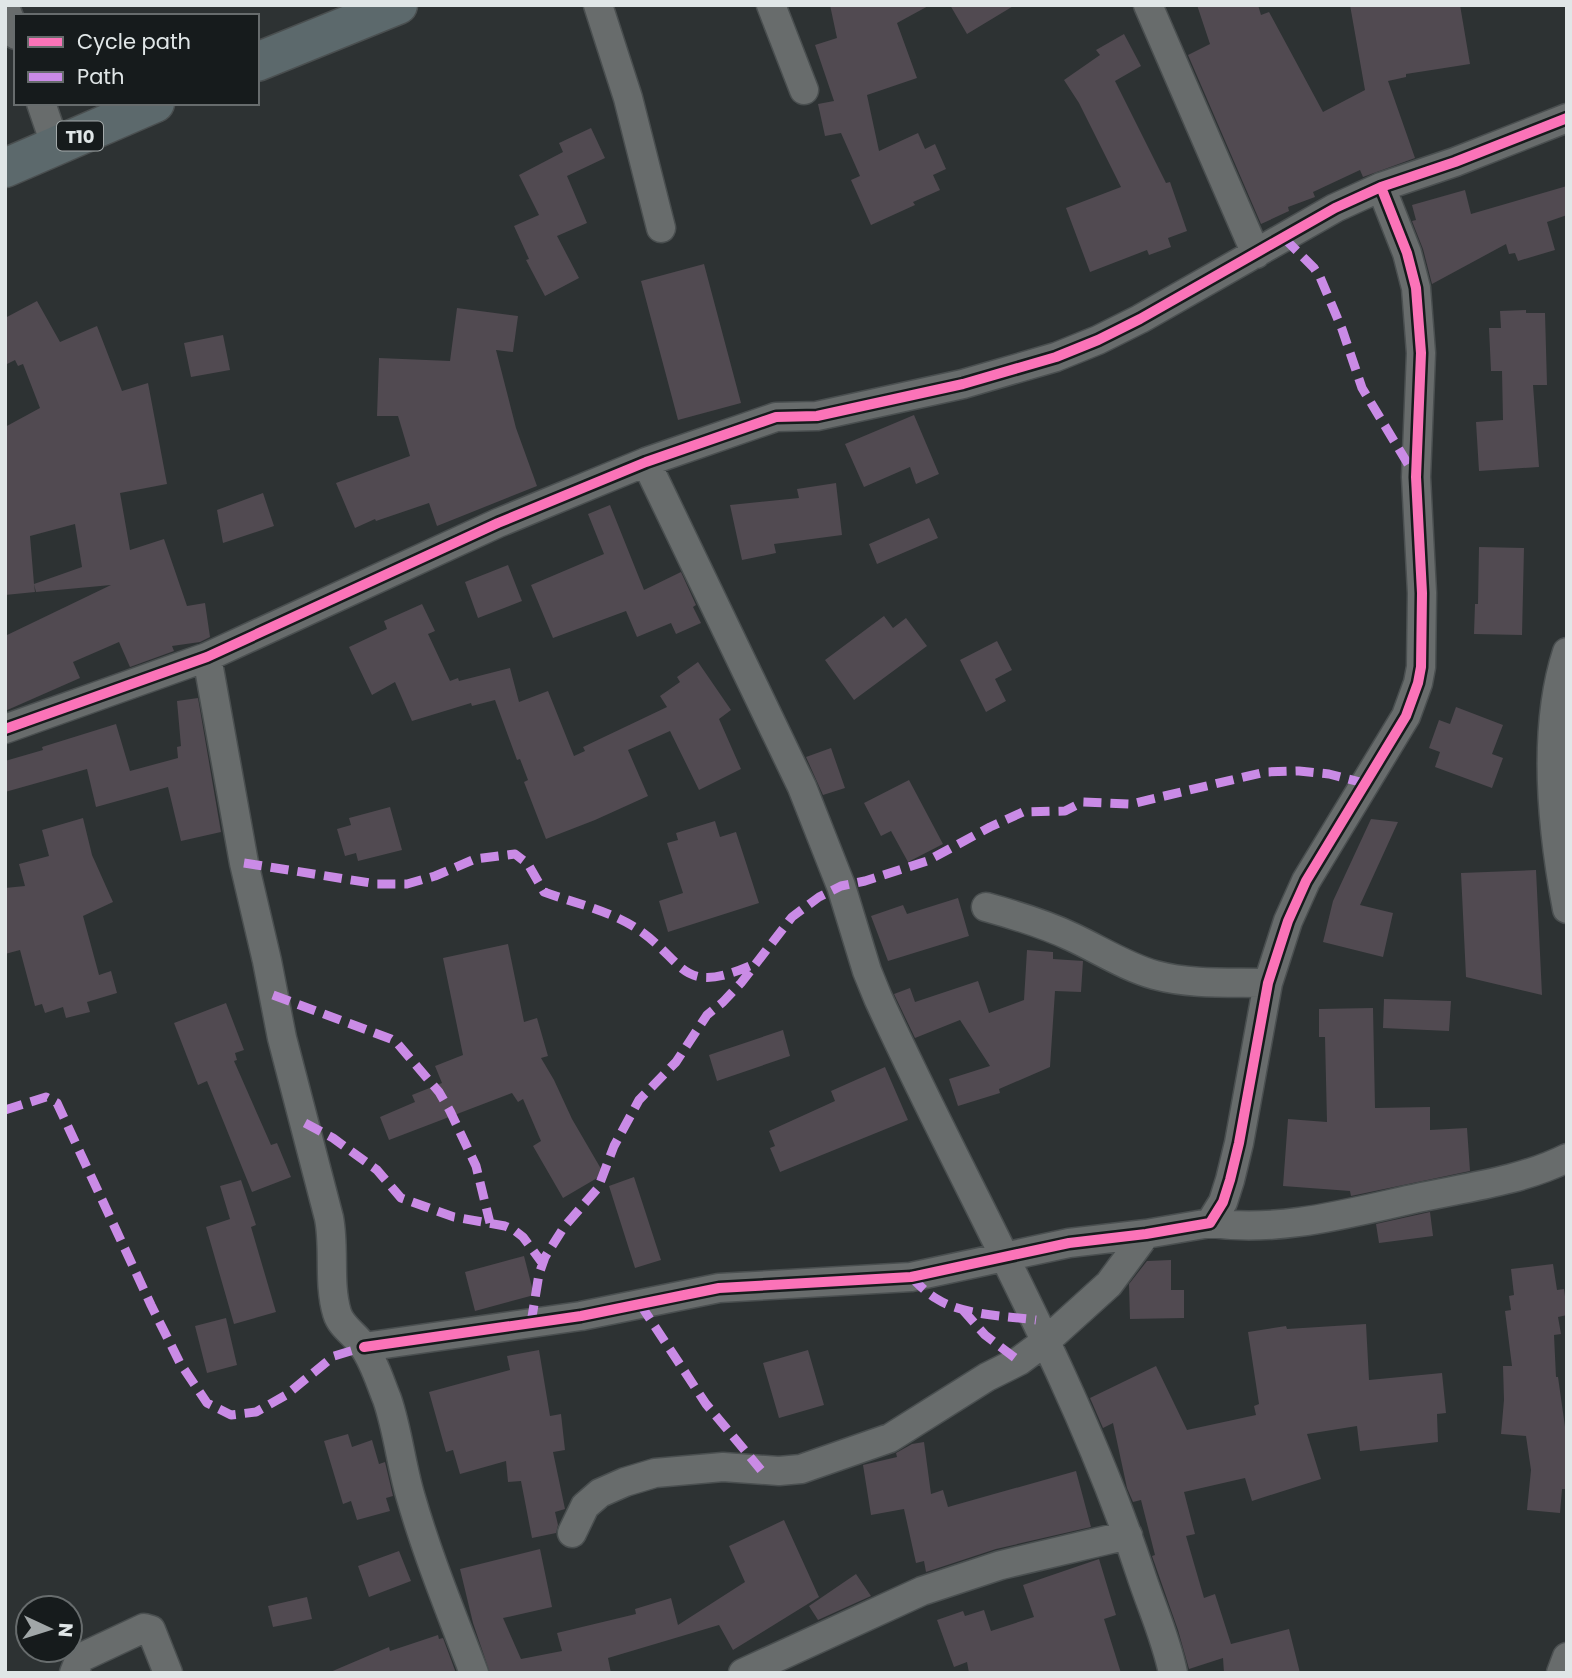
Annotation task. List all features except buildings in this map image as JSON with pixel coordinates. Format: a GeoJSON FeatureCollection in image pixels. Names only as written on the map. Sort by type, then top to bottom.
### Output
{"type":"FeatureCollection","features":[{"type":"Feature","properties":{"kind":"highway"},"geometry":{"type":"LineString","coordinates":[[259,61],[398,5]]}},
{"type":"Feature","properties":{"kind":"highway","name":"T10"},"geometry":{"type":"LineString","coordinates":[[5,168],[150,105]]}},
{"type":"Feature","properties":{"kind":"street"},"geometry":{"type":"LineString","coordinates":[[598,5],[628,98],[661,228]]}},
{"type":"Feature","properties":{"kind":"street"},"geometry":{"type":"LineString","coordinates":[[771,5],[804,90]]}},
{"type":"Feature","properties":{"kind":"street"},"geometry":{"type":"LineString","coordinates":[[1148,5],[1256,254]]}},
{"type":"Feature","properties":{"kind":"street"},"geometry":{"type":"LineString","coordinates":[[5,7],[14,31]]}},
{"type":"Feature","properties":{"kind":"street"},"geometry":{"type":"LineString","coordinates":[[42,105],[56,147]]}},
{"type":"Feature","properties":{"kind":"street"},"geometry":{"type":"LineString","coordinates":[[5,729],[207,657],[498,523],[646,462],[776,417],[817,416],[963,384],[1056,357],[1129,324],[1335,208],[1381,187],[1455,162],[1567,118]]}},
{"type":"Feature","properties":{"kind":"street"},"geometry":{"type":"LineString","coordinates":[[1210,1223],[1223,1202],[1239,1143],[1268,983],[1288,921],[1306,881],[1406,716],[1421,667],[1423,593],[1416,477],[1421,353],[1416,289],[1408,253],[1381,187]]}},
{"type":"Feature","properties":{"kind":"street"},"geometry":{"type":"LineString","coordinates":[[646,462],[767,711],[806,798],[841,886],[878,998],[1046,1341],[1097,1455],[1168,1647],[1174,1673]]}},
{"type":"Feature","properties":{"kind":"street"},"geometry":{"type":"LineString","coordinates":[[1567,652],[1556,704],[1553,741],[1556,831],[1567,909]]}},
{"type":"Feature","properties":{"kind":"street"},"geometry":{"type":"LineString","coordinates":[[207,657],[243,863],[267,961],[282,1038],[329,1218],[336,1307],[342,1324],[364,1347],[388,1403],[410,1496],[474,1673]]}},
{"type":"Feature","properties":{"kind":"street"},"geometry":{"type":"LineString","coordinates":[[986,907],[1053,929],[1157,976],[1198,982],[1268,983]]}},
{"type":"Feature","properties":{"kind":"street"},"geometry":{"type":"LineString","coordinates":[[364,1347],[569,1318],[719,1289],[911,1277],[943,1272],[1004,1255],[1210,1223],[1237,1227],[1303,1222],[1479,1186],[1567,1158]]}},
{"type":"Feature","properties":{"kind":"street"},"geometry":{"type":"LineString","coordinates":[[572,1533],[585,1506],[600,1493],[625,1482],[656,1473],[723,1467],[779,1472],[801,1469],[890,1438],[987,1377],[1019,1361],[1046,1341],[1110,1284],[1146,1234]]}},
{"type":"Feature","properties":{"kind":"street"},"geometry":{"type":"LineString","coordinates":[[743,1673],[922,1591],[1001,1565],[1128,1535]]}},
{"type":"Feature","properties":{"kind":"street"},"geometry":{"type":"LineString","coordinates":[[74,1673],[80,1658],[144,1628],[151,1630],[168,1673]]}},
{"type":"Feature","properties":{"kind":"street"},"geometry":{"type":"LineString","coordinates":[[1561,1673],[1567,1657]]}},
{"type":"Feature","properties":{"kind":"marked path"},"geometry":{"type":"LineString","coordinates":[[1284,238],[1320,277],[1342,329],[1362,388],[1414,474]]}},
{"type":"Feature","properties":{"kind":"marked path"},"geometry":{"type":"LineString","coordinates":[[531,1323],[539,1274],[545,1257],[564,1227],[598,1188],[614,1146],[639,1100],[676,1062],[707,1015],[741,983],[792,917],[819,897],[841,886],[927,861],[1023,812],[1065,811],[1083,802],[1131,804],[1265,772],[1329,774],[1364,783]]}},
{"type":"Feature","properties":{"kind":"marked path"},"geometry":{"type":"LineString","coordinates":[[244,863],[377,884],[407,884],[435,876],[475,859],[515,854],[528,864],[544,892],[602,912],[636,928],[685,971],[696,976],[710,977],[752,965]]}},
{"type":"Feature","properties":{"kind":"marked path"},"geometry":{"type":"LineString","coordinates":[[273,995],[397,1043],[439,1092],[450,1111],[476,1166],[490,1223]]}},
{"type":"Feature","properties":{"kind":"marked path"},"geometry":{"type":"LineString","coordinates":[[5,1110],[46,1097],[57,1103],[151,1305],[180,1363],[207,1403],[231,1415],[256,1412],[286,1395],[334,1356],[364,1347]]}},
{"type":"Feature","properties":{"kind":"marked path"},"geometry":{"type":"LineString","coordinates":[[305,1123],[333,1138],[377,1170],[401,1198],[454,1217],[514,1230],[523,1237],[543,1264]]}},
{"type":"Feature","properties":{"kind":"marked path"},"geometry":{"type":"LineString","coordinates":[[911,1277],[933,1297],[947,1304],[985,1314],[1036,1320]]}},
{"type":"Feature","properties":{"kind":"marked path"},"geometry":{"type":"LineString","coordinates":[[640,1304],[706,1404],[761,1470]]}},
{"type":"Feature","properties":{"kind":"marked path"},"geometry":{"type":"LineString","coordinates":[[962,1309],[985,1335],[1019,1361]]}},
{"type":"Feature","properties":{"kind":"cycle path"},"geometry":{"type":"LineString","coordinates":[[5,729],[207,657],[498,523],[646,462],[776,417],[817,416],[963,384],[1056,357],[1140,319],[1335,208],[1381,187],[1455,162],[1567,118]]}},
{"type":"Feature","properties":{"kind":"cycle path"},"geometry":{"type":"LineString","coordinates":[[364,1347],[581,1316],[719,1288],[911,1277],[1069,1243],[1210,1223],[1223,1202],[1230,1180],[1268,983],[1288,921],[1306,881],[1406,716],[1421,667],[1422,593],[1416,477],[1421,353],[1416,288],[1407,253],[1381,187]]}}]}
